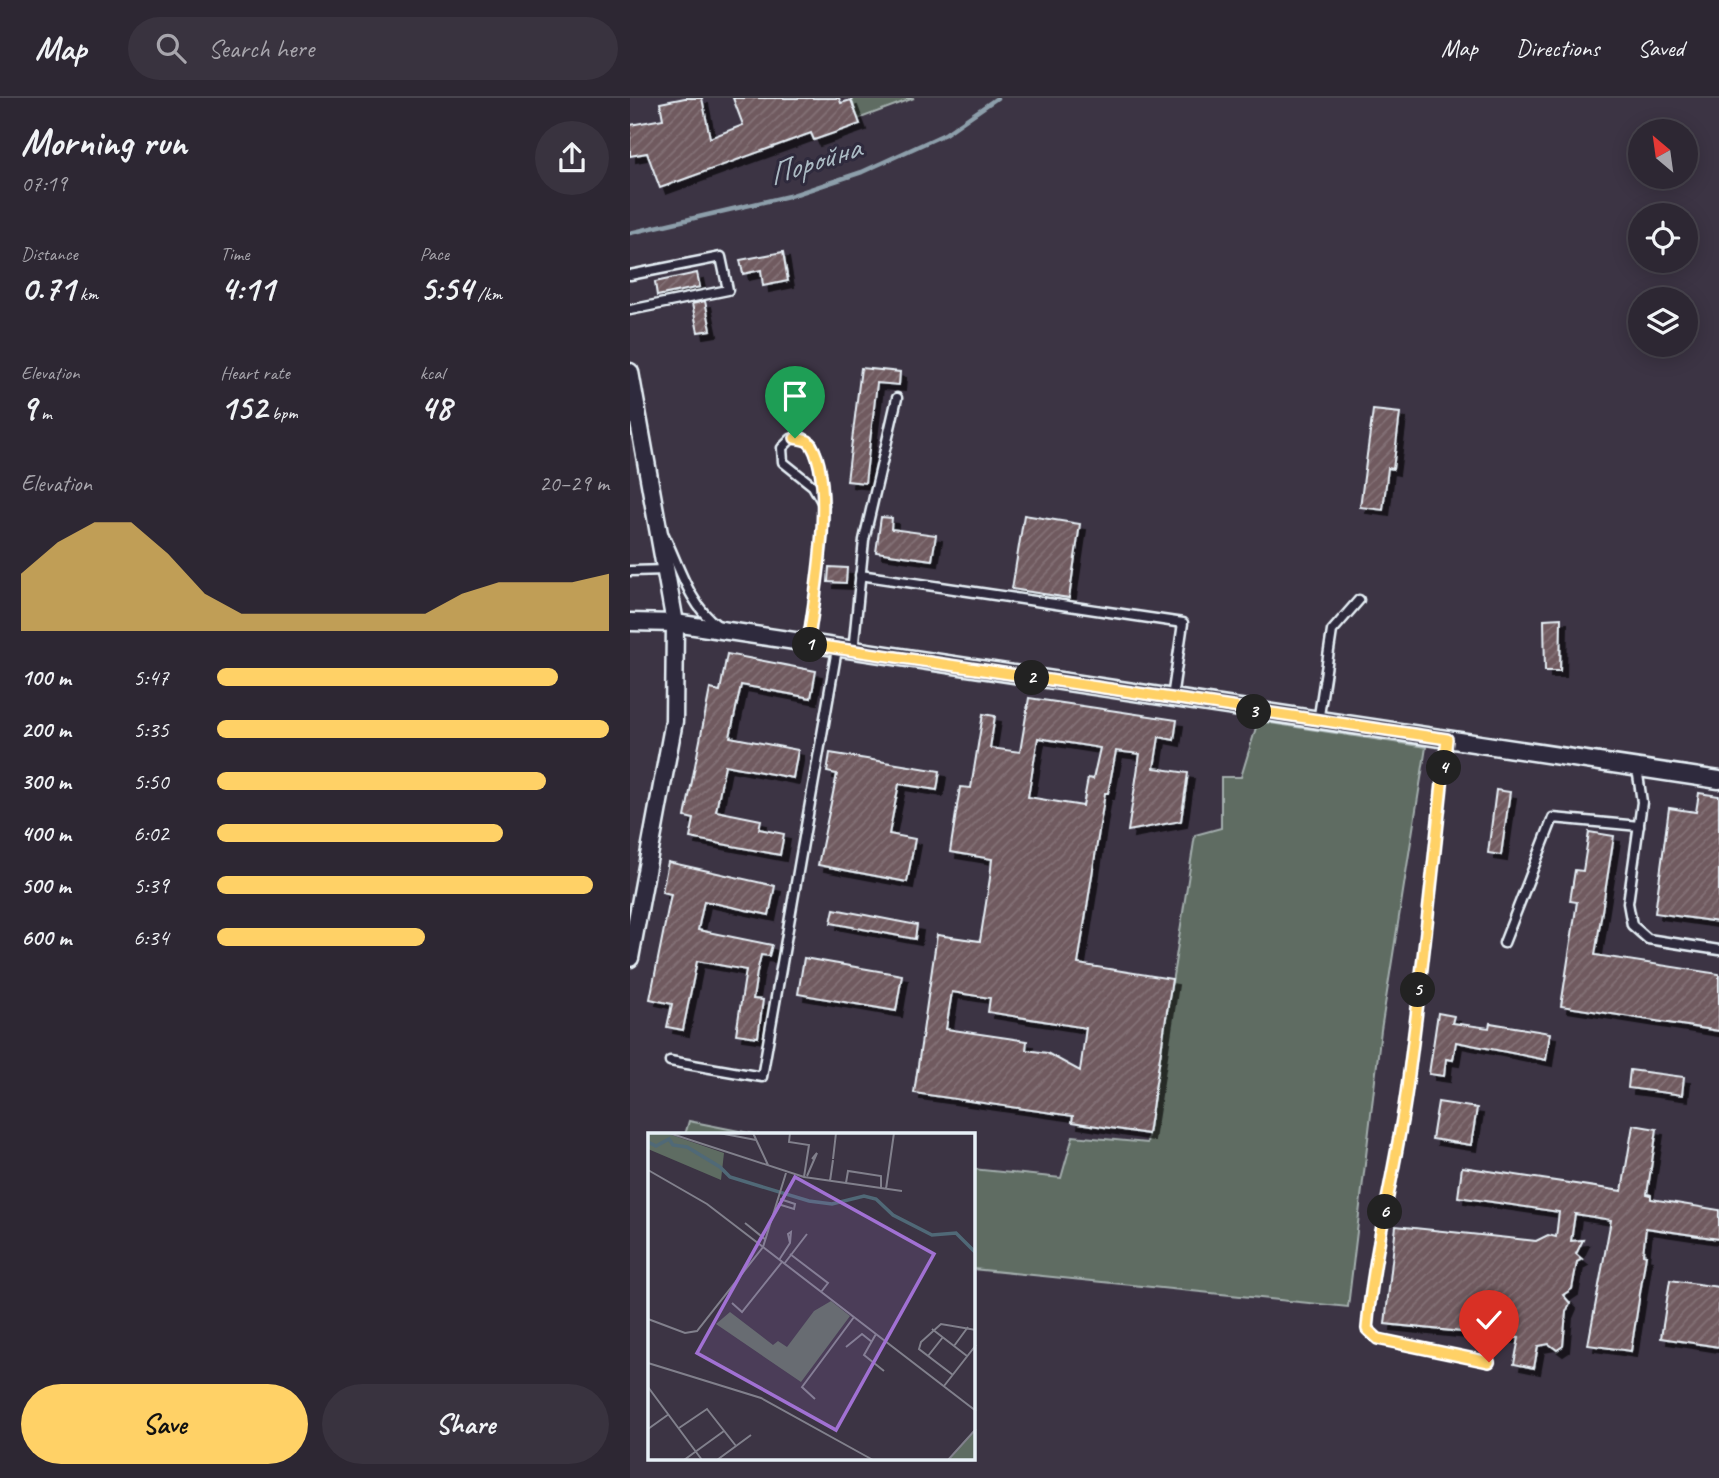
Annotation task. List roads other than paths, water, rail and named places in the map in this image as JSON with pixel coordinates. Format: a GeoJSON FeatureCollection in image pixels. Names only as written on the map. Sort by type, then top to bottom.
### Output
{"type":"FeatureCollection","features":[{"type":"Feature","properties":{"kind":"street"},"geometry":{"type":"LineString","coordinates":[[630,372],[675,623],[674,721],[630,958]]}},
{"type":"Feature","properties":{"kind":"street"},"geometry":{"type":"LineString","coordinates":[[630,622],[675,623],[1318,722],[1719,780]]}},
{"type":"Feature","properties":{"kind":"lane"},"geometry":{"type":"LineString","coordinates":[[630,275],[721,257],[728,290],[630,310]]}},
{"type":"Feature","properties":{"kind":"lane"},"geometry":{"type":"LineString","coordinates":[[670,1061],[762,1077],[877,475],[897,398]]}},
{"type":"Feature","properties":{"kind":"lane"},"geometry":{"type":"LineString","coordinates":[[808,644],[824,526],[824,505],[812,445],[803,438],[791,439],[782,448],[783,462],[813,486],[824,505]]}},
{"type":"Feature","properties":{"kind":"lane"},"geometry":{"type":"LineString","coordinates":[[658,521],[693,596],[709,620],[725,631]]}},
{"type":"Feature","properties":{"kind":"lane"},"geometry":{"type":"LineString","coordinates":[[630,571],[667,570]]}},
{"type":"Feature","properties":{"kind":"lane"},"geometry":{"type":"LineString","coordinates":[[860,575],[1183,623],[1172,698]]}},
{"type":"Feature","properties":{"kind":"lane"},"geometry":{"type":"LineString","coordinates":[[1318,722],[1332,631],[1359,600]]}},
{"type":"Feature","properties":{"kind":"lane"},"geometry":{"type":"LineString","coordinates":[[1447,739],[1407,1088],[1392,1183],[1372,1272],[1367,1329],[1378,1339],[1489,1362]]}},
{"type":"Feature","properties":{"kind":"lane"},"geometry":{"type":"LineString","coordinates":[[1637,768],[1642,802],[1628,903],[1632,925],[1648,939],[1719,950]]}},
{"type":"Feature","properties":{"kind":"lane"},"geometry":{"type":"LineString","coordinates":[[1504,943],[1553,817],[1639,826]]}},
{"type":"Feature","properties":{"kind":"waterway","name":"Поройна"},"geometry":{"type":"LineString","coordinates":[[630,233],[793,195],[862,172],[945,134],[997,98]]}}]}
